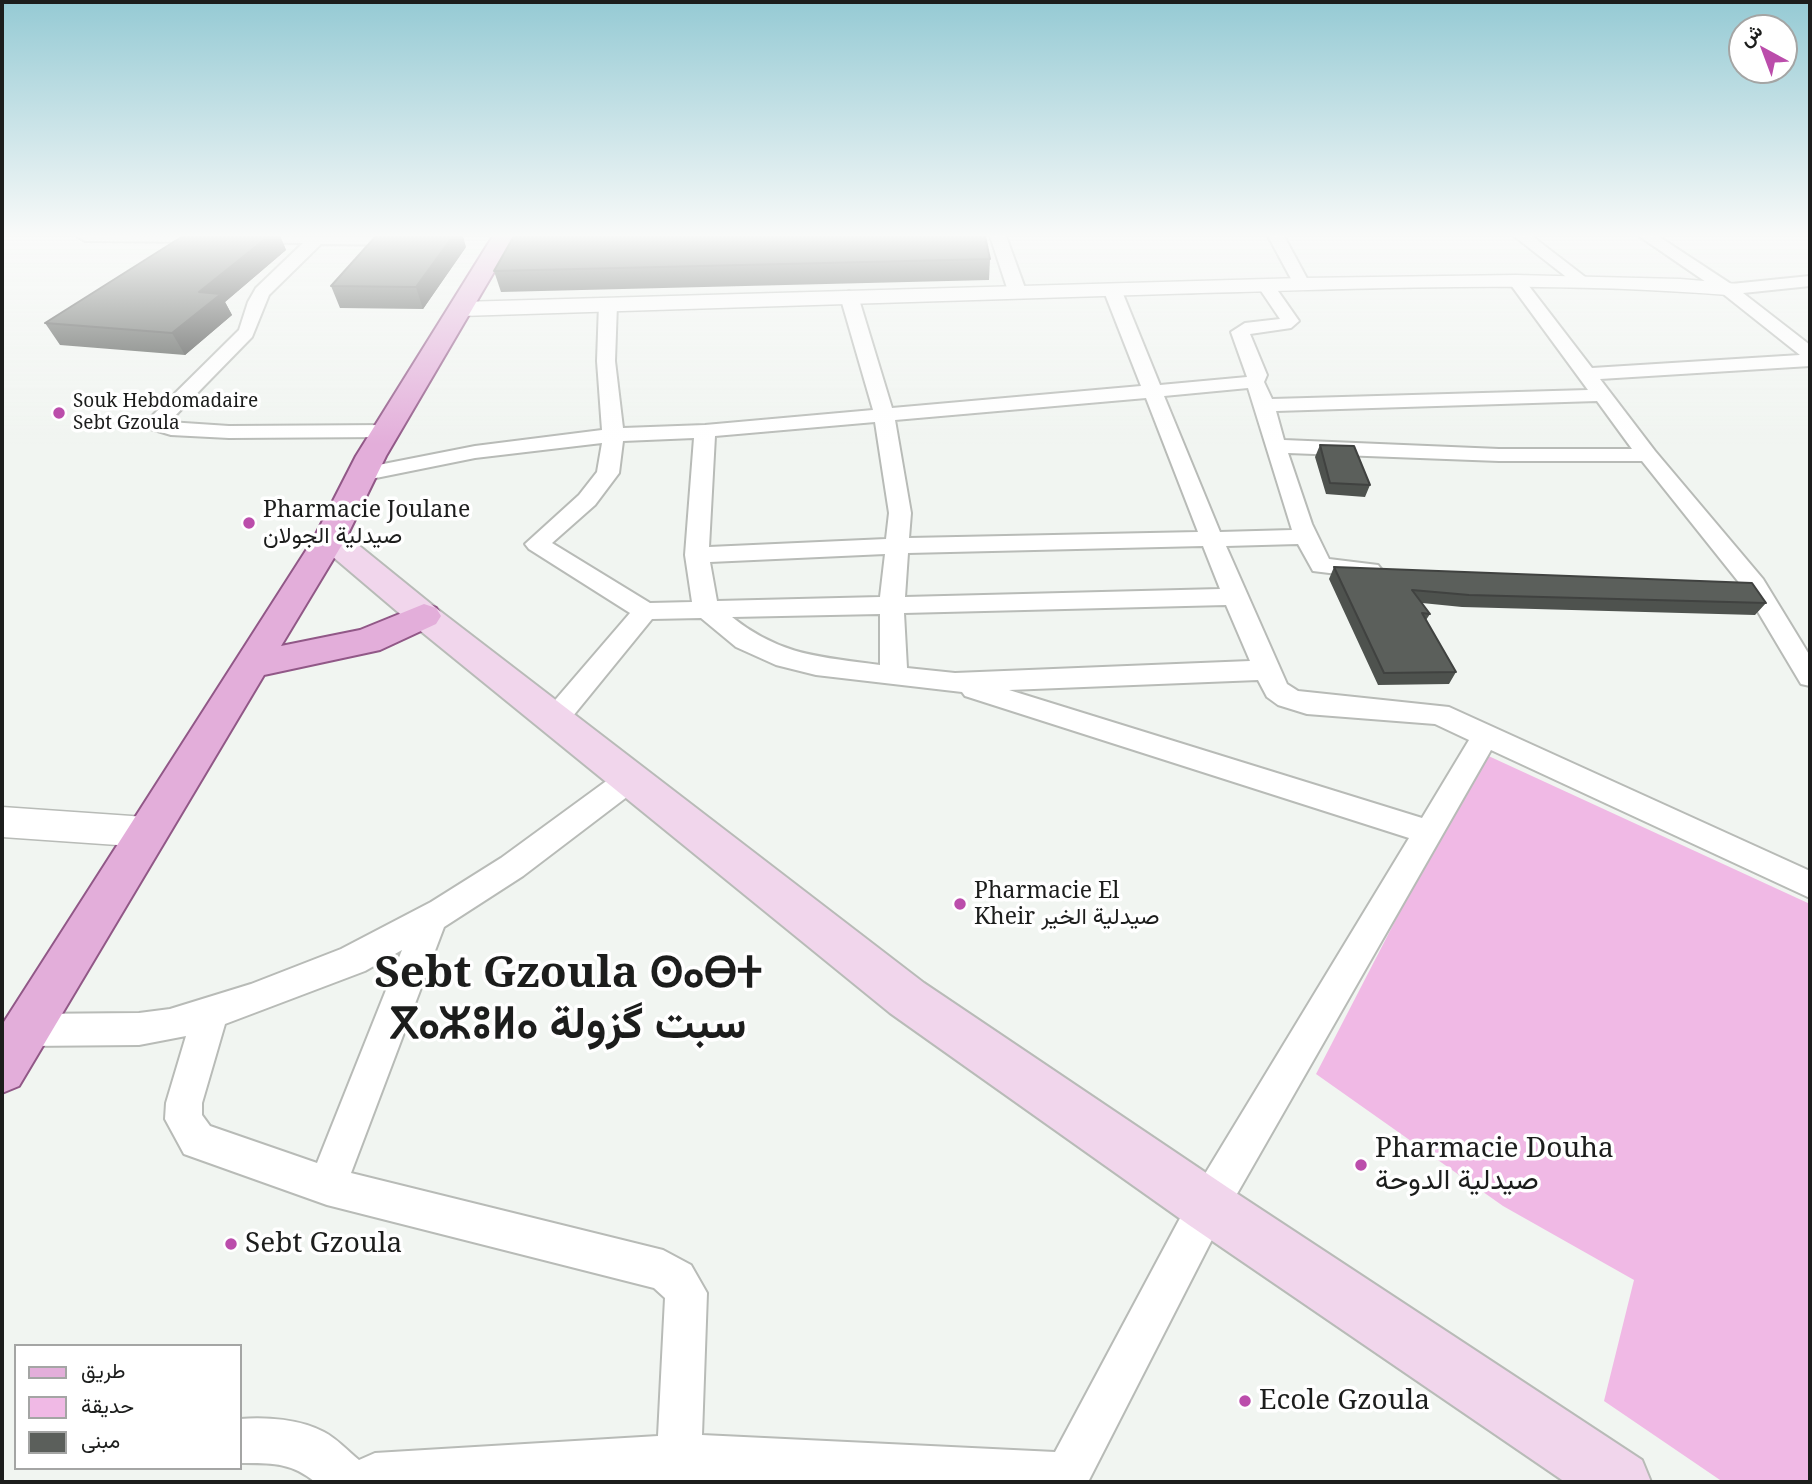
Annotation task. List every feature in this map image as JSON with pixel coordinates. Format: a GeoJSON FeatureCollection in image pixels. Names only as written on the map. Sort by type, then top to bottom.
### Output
{"type":"FeatureCollection","features":[{"type":"Feature","properties":{"kind":"main road"},"geometry":{"type":"LineString","coordinates":[[2,1069],[330,538],[361,475],[463,305]]}},
{"type":"Feature","properties":{"kind":"main road"},"geometry":{"type":"LineString","coordinates":[[330,538],[554,720],[907,998],[1208,1206],[1620,1482]]}},
{"type":"Feature","properties":{"kind":"main road"},"geometry":{"type":"LineString","coordinates":[[250,665],[368,641],[424,616]]}},
{"type":"Feature","properties":{"kind":"street"},"geometry":{"type":"LineString","coordinates":[[256,305],[254,322],[246,333],[159,420],[158,425],[173,430],[251,432],[387,430]]}},
{"type":"Feature","properties":{"kind":"street"},"geometry":{"type":"LineString","coordinates":[[461,309],[571,305]]}},
{"type":"Feature","properties":{"kind":"street"},"geometry":{"type":"LineString","coordinates":[[608,305],[606,360],[612,435],[608,473],[599,488],[537,544],[645,611],[1236,597]]}},
{"type":"Feature","properties":{"kind":"street"},"geometry":{"type":"LineString","coordinates":[[852,305],[884,414],[901,513],[892,604],[892,657],[895,676]]}},
{"type":"Feature","properties":{"kind":"street"},"geometry":{"type":"LineString","coordinates":[[1118,305],[1276,690],[1298,701],[1439,714],[1810,885]]}},
{"type":"Feature","properties":{"kind":"street"},"geometry":{"type":"LineString","coordinates":[[1279,305],[1290,321],[1241,330],[1256,375],[1254,382],[1266,405],[1276,446],[1306,537],[1324,568],[1398,571]]}},
{"type":"Feature","properties":{"kind":"street"},"geometry":{"type":"LineString","coordinates":[[1535,305],[1648,455],[1754,584],[1810,677]]}},
{"type":"Feature","properties":{"kind":"street"},"geometry":{"type":"LineString","coordinates":[[1749,305],[1810,354]]}},
{"type":"Feature","properties":{"kind":"street"},"geometry":{"type":"LineString","coordinates":[[1587,374],[1810,360]]}},
{"type":"Feature","properties":{"kind":"street"},"geometry":{"type":"LineString","coordinates":[[361,475],[475,452],[612,435],[705,431],[1254,382]]}},
{"type":"Feature","properties":{"kind":"street"},"geometry":{"type":"LineString","coordinates":[[1266,405],[1603,395]]}},
{"type":"Feature","properties":{"kind":"street"},"geometry":{"type":"LineString","coordinates":[[705,431],[697,555],[706,609],[745,641],[776,656],[816,666],[955,682],[1267,670]]}},
{"type":"Feature","properties":{"kind":"street"},"geometry":{"type":"LineString","coordinates":[[1276,446],[1499,455],[1648,455]]}},
{"type":"Feature","properties":{"kind":"street"},"geometry":{"type":"LineString","coordinates":[[697,555],[1306,537]]}},
{"type":"Feature","properties":{"kind":"street"},"geometry":{"type":"LineString","coordinates":[[1726,583],[1754,584]]}},
{"type":"Feature","properties":{"kind":"street"},"geometry":{"type":"LineString","coordinates":[[554,720],[645,611]]}},
{"type":"Feature","properties":{"kind":"street"},"geometry":{"type":"LineString","coordinates":[[955,682],[1284,789],[1428,832]]}},
{"type":"Feature","properties":{"kind":"street"},"geometry":{"type":"LineString","coordinates":[[364,1482],[375,1476],[679,1457],[1065,1479],[1208,1206],[1485,737]]}},
{"type":"Feature","properties":{"kind":"street"},"geometry":{"type":"LineString","coordinates":[[26,1030],[139,1029],[170,1025],[211,1013],[353,960],[430,918],[512,867],[630,779]]}},
{"type":"Feature","properties":{"kind":"street"},"geometry":{"type":"LineString","coordinates":[[2,822],[146,832]]}},
{"type":"Feature","properties":{"kind":"street"},"geometry":{"type":"LineString","coordinates":[[327,1185],[430,918]]}},
{"type":"Feature","properties":{"kind":"street"},"geometry":{"type":"LineString","coordinates":[[211,1013],[184,1103],[184,1119],[197,1141],[327,1185],[663,1270],[677,1279],[686,1293],[679,1457]]}},
{"type":"Feature","properties":{"kind":"street"},"geometry":{"type":"LineString","coordinates":[[242,1441],[264,1440],[309,1448],[351,1482]]}},
{"type":"Feature","properties":{"kind":"green space"},"geometry":{"type":"Polygon","coordinates":[[[1482,753],[1810,904],[1810,1482],[1723,1482],[1604,1401],[1634,1280],[1503,1206],[1316,1074],[1482,753]]]}},
{"type":"Feature","properties":{"kind":"building"},"geometry":{"type":"Polygon","coordinates":[[[73,305],[207,305],[172,333],[45,323],[73,305]]]}},
{"type":"Feature","properties":{"kind":"building"},"geometry":{"type":"Polygon","coordinates":[[[1320,445],[1354,446],[1370,485],[1330,483],[1320,445]]]}},
{"type":"Feature","properties":{"kind":"building"},"geometry":{"type":"Polygon","coordinates":[[[1334,567],[1752,583],[1766,603],[1469,595],[1412,590],[1430,614],[1422,613],[1456,672],[1384,673],[1334,567]]]}},
{"type":"Feature","properties":{"kind":"place","name":"Souk Hebdomadaire Sebt Gzoula"},"geometry":{"type":"Point","coordinates":[59,413]}},
{"type":"Feature","properties":{"kind":"place","name":"Pharmacie Joulane صيدلية الجولان"},"geometry":{"type":"Point","coordinates":[249,523]}},
{"type":"Feature","properties":{"kind":"place","name":"Pharmacie El Kheir صيدلية الخير"},"geometry":{"type":"Point","coordinates":[960,904]}},
{"type":"Feature","properties":{"kind":"place","name":"Pharmacie Douha صيدلية الدوحة"},"geometry":{"type":"Point","coordinates":[1361,1165]}},
{"type":"Feature","properties":{"kind":"place","name":"Sebt Gzoula"},"geometry":{"type":"Point","coordinates":[231,1244]}},
{"type":"Feature","properties":{"kind":"place","name":"Ecole Gzoula"},"geometry":{"type":"Point","coordinates":[1245,1401]}},
{"type":"Feature","properties":{"kind":"district","name":"Sebt Gzoula ⵙⴰⴱⵜ ⴳⴰⵣⵓⵍⴰ سبت گزولة"},"geometry":{"type":"Point","coordinates":[568,1000]}}]}
